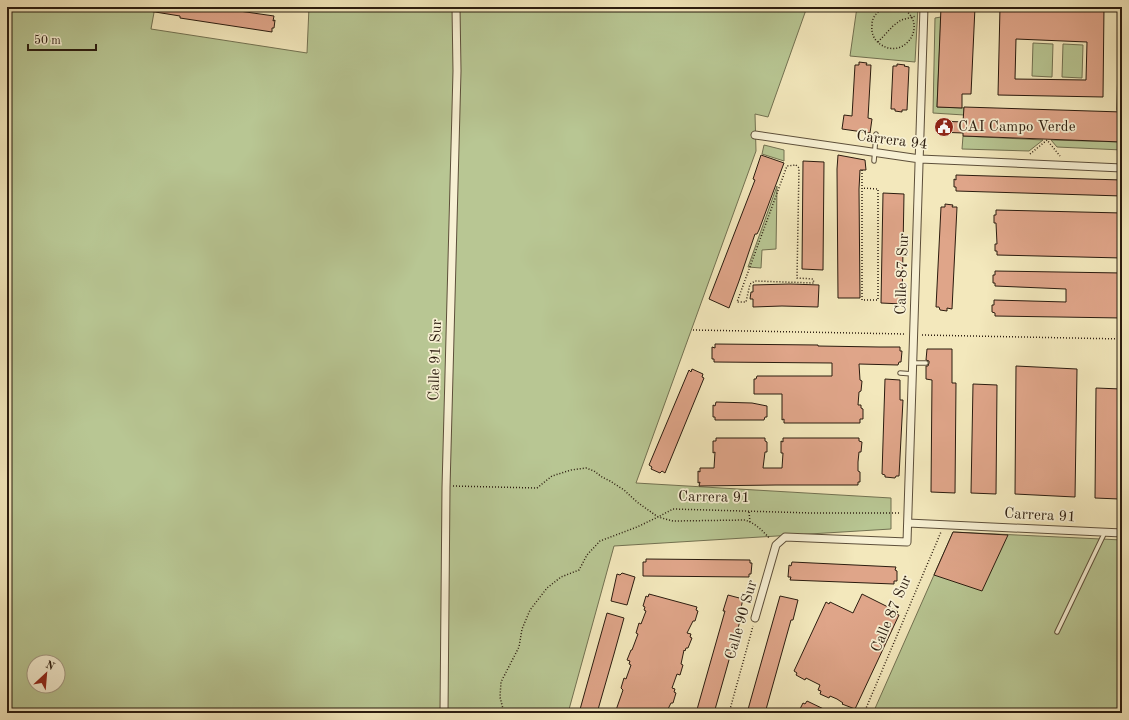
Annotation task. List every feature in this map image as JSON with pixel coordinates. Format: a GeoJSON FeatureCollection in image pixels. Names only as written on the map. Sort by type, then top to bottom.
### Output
{"type":"FeatureCollection","features":[{"type":"Feature","properties":{"kind":"street","name":"Calle 91 Sur"},"geometry":{"type":"LineString","coordinates":[[444,713],[446,488],[457,71],[456,7]]}},
{"type":"Feature","properties":{"kind":"street","name":"Calle 87 Sur"},"geometry":{"type":"LineString","coordinates":[[776,545],[785,537],[907,542],[924,11]]}},
{"type":"Feature","properties":{"kind":"street","name":"Carrera 94"},"geometry":{"type":"LineString","coordinates":[[755,135],[920,159],[1122,168]]}},
{"type":"Feature","properties":{"kind":"street","name":"Carrera 91"},"geometry":{"type":"LineString","coordinates":[[908,523],[1122,533]]}},
{"type":"Feature","properties":{"kind":"street","name":"Calle 90 Sur"},"geometry":{"type":"LineString","coordinates":[[755,618],[776,545]]}},
{"type":"Feature","properties":{"kind":"lane"},"geometry":{"type":"LineString","coordinates":[[1119,109],[1122,8]]}},
{"type":"Feature","properties":{"kind":"lane"},"geometry":{"type":"LineString","coordinates":[[874,161],[876,134]]}},
{"type":"Feature","properties":{"kind":"lane"},"geometry":{"type":"LineString","coordinates":[[913,363],[926,363]]}},
{"type":"Feature","properties":{"kind":"lane"},"geometry":{"type":"LineString","coordinates":[[900,373],[912,374]]}},
{"type":"Feature","properties":{"kind":"lane"},"geometry":{"type":"LineString","coordinates":[[1057,632],[1105,532]]}},
{"type":"Feature","properties":{"kind":"path"},"geometry":{"type":"LineString","coordinates":[[886,7],[874,16],[872,30],[878,42],[883,46],[890,48],[904,46],[913,35],[914,21],[912,17],[900,7]]}},
{"type":"Feature","properties":{"kind":"path"},"geometry":{"type":"LineString","coordinates":[[878,42],[901,20],[912,17],[924,11]]}},
{"type":"Feature","properties":{"kind":"path"},"geometry":{"type":"LineString","coordinates":[[1030,154],[1047,140],[1060,156]]}},
{"type":"Feature","properties":{"kind":"path"},"geometry":{"type":"LineString","coordinates":[[796,165],[799,168],[797,278],[813,279],[814,283],[755,281],[750,284],[746,302],[737,302],[787,166],[796,165]]}},
{"type":"Feature","properties":{"kind":"path"},"geometry":{"type":"LineString","coordinates":[[862,170],[862,188],[862,300],[878,300],[878,189],[862,188]]}},
{"type":"Feature","properties":{"kind":"path"},"geometry":{"type":"LineString","coordinates":[[446,488],[454,485],[537,488],[552,476],[571,470],[586,468],[594,471],[624,490],[636,502],[658,517],[673,521],[736,520],[750,522],[762,531],[776,545]]}},
{"type":"Feature","properties":{"kind":"path","name":"Carrera 91"},"geometry":{"type":"LineString","coordinates":[[504,713],[500,697],[501,682],[519,647],[522,629],[530,610],[547,588],[561,577],[579,570],[587,555],[600,541],[638,526],[673,509],[812,514],[908,513]]}},
{"type":"Feature","properties":{"kind":"path"},"geometry":{"type":"LineString","coordinates":[[749,512],[750,522]]}},
{"type":"Feature","properties":{"kind":"path","name":"Calle 87 Sur"},"geometry":{"type":"LineString","coordinates":[[864,713],[944,524]]}},
{"type":"Feature","properties":{"kind":"path","name":"Calle 90 Sur"},"geometry":{"type":"LineString","coordinates":[[729,713],[755,618]]}},
{"type":"Feature","properties":{"kind":"green space"},"geometry":{"type":"Polygon","coordinates":[[[12,7],[155,7],[151,29],[307,53],[309,7],[807,7],[768,117],[755,114],[756,151],[636,483],[891,498],[891,529],[614,546],[568,713],[7,713],[7,13],[12,7]]]}},
{"type":"Feature","properties":{"kind":"green space"},"geometry":{"type":"Polygon","coordinates":[[[857,7],[918,7],[915,62],[850,56],[857,7]]]}},
{"type":"Feature","properties":{"kind":"green space"},"geometry":{"type":"Polygon","coordinates":[[[941,17],[937,107],[964,108],[964,115],[933,113],[935,18],[941,17]]]}},
{"type":"Feature","properties":{"kind":"green space"},"geometry":{"type":"Polygon","coordinates":[[[1033,43],[1053,44],[1052,77],[1032,76],[1033,43]]]}},
{"type":"Feature","properties":{"kind":"green space"},"geometry":{"type":"Polygon","coordinates":[[[1063,44],[1083,45],[1082,78],[1062,77],[1063,44]]]}},
{"type":"Feature","properties":{"kind":"green space"},"geometry":{"type":"Polygon","coordinates":[[[963,136],[1043,140],[1029,151],[962,149],[963,136]]]}},
{"type":"Feature","properties":{"kind":"green space"},"geometry":{"type":"Polygon","coordinates":[[[1051,140],[1122,142],[1122,150],[1057,147],[1051,140]]]}},
{"type":"Feature","properties":{"kind":"green space"},"geometry":{"type":"Polygon","coordinates":[[[764,145],[784,150],[784,161],[762,154],[764,145]]]}},
{"type":"Feature","properties":{"kind":"green space"},"geometry":{"type":"Polygon","coordinates":[[[777,186],[776,249],[762,250],[761,268],[748,267],[777,186]]]}},
{"type":"Feature","properties":{"kind":"green space"},"geometry":{"type":"Polygon","coordinates":[[[953,532],[1122,540],[1122,713],[873,713],[953,532]]]}},
{"type":"Feature","properties":{"kind":"building"},"geometry":{"type":"Polygon","coordinates":[[[149,7],[211,7],[274,16],[274,28],[272,28],[272,32],[180,18],[180,16],[149,11],[149,7]]]}},
{"type":"Feature","properties":{"kind":"building"},"geometry":{"type":"Polygon","coordinates":[[[941,7],[975,7],[971,94],[962,94],[962,108],[937,107],[941,7]]]}},
{"type":"Feature","properties":{"kind":"building"},"geometry":{"type":"Polygon","coordinates":[[[1000,7],[1104,7],[1103,97],[998,95],[1000,7]],[[1016,39],[1015,79],[1086,80],[1087,42],[1016,39]]]}},
{"type":"Feature","properties":{"kind":"building"},"geometry":{"type":"Polygon","coordinates":[[[859,62],[867,63],[866,65],[871,65],[868,118],[872,119],[870,133],[842,129],[844,115],[852,116],[855,65],[859,65],[859,62]]]}},
{"type":"Feature","properties":{"kind":"building"},"geometry":{"type":"Polygon","coordinates":[[[897,64],[909,67],[907,110],[902,110],[902,112],[891,109],[893,66],[897,66],[897,64]]]}},
{"type":"Feature","properties":{"kind":"building"},"geometry":{"type":"Polygon","coordinates":[[[964,107],[1122,112],[1122,142],[963,136],[963,133],[938,132],[938,121],[963,122],[964,107]]]}},
{"type":"Feature","properties":{"kind":"building"},"geometry":{"type":"Polygon","coordinates":[[[761,155],[784,163],[759,230],[757,234],[755,234],[729,308],[709,299],[755,180],[753,179],[761,155]]]}},
{"type":"Feature","properties":{"kind":"building"},"geometry":{"type":"Polygon","coordinates":[[[838,155],[865,160],[866,170],[860,170],[859,189],[860,298],[838,298],[838,155]]]}},
{"type":"Feature","properties":{"kind":"building"},"geometry":{"type":"Polygon","coordinates":[[[803,161],[824,162],[823,270],[802,269],[803,161]]]}},
{"type":"Feature","properties":{"kind":"building"},"geometry":{"type":"Polygon","coordinates":[[[956,175],[1122,180],[1122,196],[956,191],[956,187],[954,187],[954,179],[956,180],[956,175]]]}},
{"type":"Feature","properties":{"kind":"building"},"geometry":{"type":"Polygon","coordinates":[[[883,193],[904,194],[902,304],[881,303],[883,193]]]}},
{"type":"Feature","properties":{"kind":"building"},"geometry":{"type":"Polygon","coordinates":[[[945,204],[953,205],[952,207],[957,207],[952,309],[947,308],[947,311],[940,310],[939,307],[936,307],[941,207],[945,207],[945,204]]]}},
{"type":"Feature","properties":{"kind":"building"},"geometry":{"type":"Polygon","coordinates":[[[996,210],[1122,213],[1122,258],[997,255],[997,251],[995,251],[995,244],[997,244],[996,223],[994,223],[994,215],[996,215],[996,210]]]}},
{"type":"Feature","properties":{"kind":"building"},"geometry":{"type":"Polygon","coordinates":[[[995,271],[1122,273],[1122,318],[995,316],[995,313],[992,312],[994,300],[1066,302],[1066,289],[995,286],[995,283],[993,283],[993,275],[995,275],[995,271]]]}},
{"type":"Feature","properties":{"kind":"building"},"geometry":{"type":"Polygon","coordinates":[[[753,285],[819,285],[818,307],[753,307],[753,299],[750,299],[751,292],[753,292],[753,285]]]}},
{"type":"Feature","properties":{"kind":"building"},"geometry":{"type":"Polygon","coordinates":[[[715,344],[900,347],[900,351],[902,351],[901,362],[899,362],[898,365],[859,364],[860,380],[862,381],[858,405],[861,405],[861,408],[863,409],[863,419],[860,419],[860,423],[784,423],[784,419],[782,420],[782,394],[754,394],[754,379],[756,379],[757,376],[832,376],[832,363],[714,362],[714,359],[712,359],[712,347],[715,348],[715,344]]]}},
{"type":"Feature","properties":{"kind":"building"},"geometry":{"type":"Polygon","coordinates":[[[927,349],[952,349],[952,383],[956,383],[955,493],[931,492],[932,380],[926,379],[926,366],[928,366],[929,363],[929,361],[926,360],[927,349]]]}},
{"type":"Feature","properties":{"kind":"building"},"geometry":{"type":"Polygon","coordinates":[[[1016,366],[1077,369],[1075,497],[1015,494],[1016,366]]]}},
{"type":"Feature","properties":{"kind":"building"},"geometry":{"type":"Polygon","coordinates":[[[692,369],[703,374],[702,377],[704,378],[665,473],[662,471],[660,473],[651,469],[652,467],[649,465],[689,370],[691,372],[692,369]]]}},
{"type":"Feature","properties":{"kind":"building"},"geometry":{"type":"Polygon","coordinates":[[[885,379],[900,380],[900,400],[903,400],[899,476],[896,476],[895,478],[885,477],[885,475],[882,474],[885,379]]]}},
{"type":"Feature","properties":{"kind":"building"},"geometry":{"type":"Polygon","coordinates":[[[973,384],[997,385],[996,494],[971,493],[973,384]]]}},
{"type":"Feature","properties":{"kind":"building"},"geometry":{"type":"Polygon","coordinates":[[[1096,388],[1121,389],[1119,499],[1095,498],[1096,388]]]}},
{"type":"Feature","properties":{"kind":"building"},"geometry":{"type":"Polygon","coordinates":[[[716,402],[752,403],[767,406],[767,417],[765,417],[764,420],[715,420],[715,417],[713,417],[713,405],[715,406],[716,402]]]}},
{"type":"Feature","properties":{"kind":"building"},"geometry":{"type":"Polygon","coordinates":[[[716,438],[765,438],[765,441],[767,442],[767,452],[765,452],[763,468],[782,468],[783,453],[781,453],[781,441],[783,442],[783,438],[859,438],[859,441],[862,442],[858,462],[860,482],[858,482],[858,485],[699,486],[700,482],[698,483],[698,471],[700,472],[700,468],[714,468],[715,452],[713,453],[713,441],[716,441],[716,438]]]}},
{"type":"Feature","properties":{"kind":"building"},"geometry":{"type":"Polygon","coordinates":[[[953,532],[1008,535],[982,591],[934,575],[953,532]]]}},
{"type":"Feature","properties":{"kind":"building"},"geometry":{"type":"Polygon","coordinates":[[[646,559],[750,560],[750,563],[752,563],[751,574],[749,574],[749,577],[643,576],[643,562],[646,562],[646,559]]]}},
{"type":"Feature","properties":{"kind":"building"},"geometry":{"type":"Polygon","coordinates":[[[792,562],[896,567],[895,570],[897,571],[897,581],[894,581],[894,584],[790,580],[791,577],[788,577],[789,565],[791,566],[792,562]]]}},
{"type":"Feature","properties":{"kind":"building"},"geometry":{"type":"Polygon","coordinates":[[[622,573],[635,577],[627,605],[611,601],[617,574],[620,575],[622,573]]]}},
{"type":"Feature","properties":{"kind":"building"},"geometry":{"type":"Polygon","coordinates":[[[649,594],[697,607],[696,610],[698,611],[695,621],[693,621],[687,633],[691,634],[690,637],[692,638],[688,648],[686,648],[685,651],[684,650],[681,664],[683,665],[680,675],[677,674],[672,688],[675,689],[674,692],[676,693],[673,703],[671,703],[666,713],[615,713],[623,690],[621,688],[624,678],[626,679],[631,665],[629,664],[630,661],[627,660],[638,634],[636,633],[639,623],[641,624],[646,611],[644,610],[645,607],[643,606],[646,596],[648,597],[649,594]]]}},
{"type":"Feature","properties":{"kind":"building"},"geometry":{"type":"Polygon","coordinates":[[[862,594],[898,612],[896,614],[899,615],[855,709],[842,704],[843,703],[830,696],[829,698],[820,694],[821,691],[818,690],[820,685],[806,678],[805,680],[796,675],[797,673],[794,671],[826,602],[829,604],[830,602],[853,613],[862,594]]]}},
{"type":"Feature","properties":{"kind":"building"},"geometry":{"type":"Polygon","coordinates":[[[728,595],[743,599],[738,621],[740,621],[714,713],[696,713],[725,611],[723,611],[728,595]]]}},
{"type":"Feature","properties":{"kind":"building"},"geometry":{"type":"Polygon","coordinates":[[[780,596],[798,600],[793,620],[791,620],[765,713],[747,713],[780,596]]]}},
{"type":"Feature","properties":{"kind":"building"},"geometry":{"type":"Polygon","coordinates":[[[607,613],[624,618],[614,654],[597,713],[579,713],[607,613]]]}},
{"type":"Feature","properties":{"kind":"building"},"geometry":{"type":"Polygon","coordinates":[[[807,701],[832,713],[798,713],[803,703],[805,704],[807,701]]]}},
{"type":"Feature","properties":{"kind":"place","name":"CAI Campo Verde"},"geometry":{"type":"Point","coordinates":[944,127]}}]}
